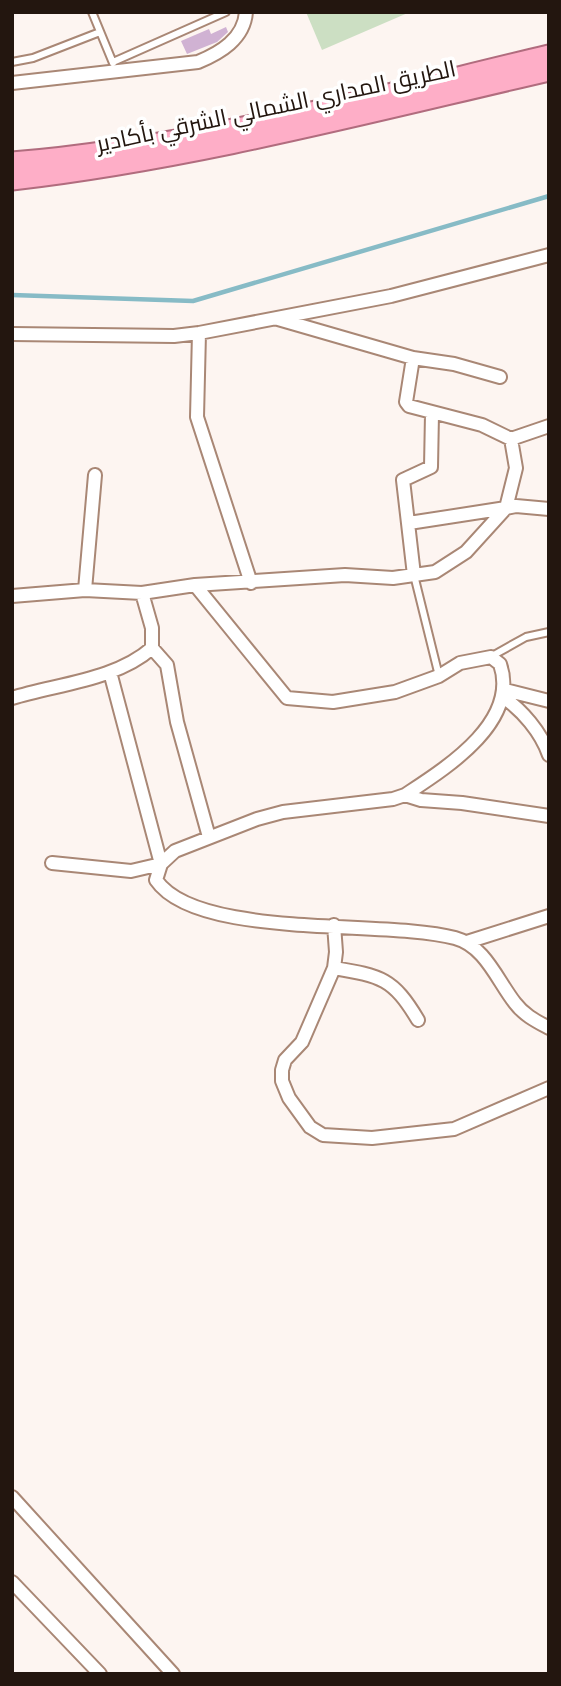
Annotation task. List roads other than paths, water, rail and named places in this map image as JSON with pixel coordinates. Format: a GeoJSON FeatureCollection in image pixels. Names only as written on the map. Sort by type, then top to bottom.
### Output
{"type":"FeatureCollection","features":[{"type":"Feature","properties":{"kind":"highway","name":"الطريق المداري الشمالي الشرقي بأكادير"},"geometry":{"type":"LineString","coordinates":[[12,162],[101,153],[154,143],[549,55]]}},
{"type":"Feature","properties":{"kind":"highway","name":"الطريق المداري الشمالي الشرقي بأكادير"},"geometry":{"type":"LineString","coordinates":[[12,180],[84,172],[222,147],[549,71]]}},
{"type":"Feature","properties":{"kind":"street"},"geometry":{"type":"LineString","coordinates":[[12,83],[115,66],[198,62],[215,55],[235,37],[245,22],[246,12]]}},
{"type":"Feature","properties":{"kind":"street"},"geometry":{"type":"LineString","coordinates":[[12,334],[174,336],[199,333],[391,296],[549,256]]}},
{"type":"Feature","properties":{"kind":"street"},"geometry":{"type":"LineString","coordinates":[[276,318],[413,358],[454,364],[500,377]]}},
{"type":"Feature","properties":{"kind":"street"},"geometry":{"type":"LineString","coordinates":[[199,333],[197,417],[251,583]]}},
{"type":"Feature","properties":{"kind":"street"},"geometry":{"type":"LineString","coordinates":[[413,358],[406,402],[418,410],[482,425],[511,439],[549,426]]}},
{"type":"Feature","properties":{"kind":"street"},"geometry":{"type":"LineString","coordinates":[[414,575],[403,480],[431,467],[432,414]]}},
{"type":"Feature","properties":{"kind":"street"},"geometry":{"type":"LineString","coordinates":[[12,596],[85,590],[142,593],[195,585],[435,572],[451,565],[506,508],[516,468],[511,439]]}},
{"type":"Feature","properties":{"kind":"street"},"geometry":{"type":"LineString","coordinates":[[85,590],[95,475]]}},
{"type":"Feature","properties":{"kind":"street"},"geometry":{"type":"LineString","coordinates":[[409,523],[516,506],[549,509]]}},
{"type":"Feature","properties":{"kind":"street"},"geometry":{"type":"LineString","coordinates":[[195,585],[287,698],[333,702],[395,692],[439,676],[460,663],[491,657],[500,664],[504,694],[525,716],[549,755]]}},
{"type":"Feature","properties":{"kind":"street"},"geometry":{"type":"LineString","coordinates":[[142,593],[152,628],[152,648],[167,665],[177,722],[209,837]]}},
{"type":"Feature","properties":{"kind":"street"},"geometry":{"type":"LineString","coordinates":[[12,698],[110,671],[139,659],[152,648]]}},
{"type":"Feature","properties":{"kind":"street"},"geometry":{"type":"LineString","coordinates":[[110,671],[161,864]]}},
{"type":"Feature","properties":{"kind":"street"},"geometry":{"type":"LineString","coordinates":[[504,694],[549,701]]}},
{"type":"Feature","properties":{"kind":"street"},"geometry":{"type":"LineString","coordinates":[[504,694],[486,726],[467,748],[405,794],[271,815],[174,851],[161,864],[156,880],[168,893],[208,912],[273,923],[410,931],[467,942],[549,916]]}},
{"type":"Feature","properties":{"kind":"street"},"geometry":{"type":"LineString","coordinates":[[405,794],[421,800],[462,803],[549,816]]}},
{"type":"Feature","properties":{"kind":"street"},"geometry":{"type":"LineString","coordinates":[[52,863],[131,871],[161,864]]}},
{"type":"Feature","properties":{"kind":"street"},"geometry":{"type":"LineString","coordinates":[[334,925],[337,952],[334,968],[302,1042],[285,1060],[282,1070],[282,1081],[289,1098],[310,1127],[323,1135],[372,1138],[454,1129],[549,1088]]}},
{"type":"Feature","properties":{"kind":"street"},"geometry":{"type":"LineString","coordinates":[[467,942],[484,959],[528,1017],[549,1028]]}},
{"type":"Feature","properties":{"kind":"street"},"geometry":{"type":"LineString","coordinates":[[334,968],[385,980],[402,993],[418,1020]]}},
{"type":"Feature","properties":{"kind":"street"},"geometry":{"type":"LineString","coordinates":[[12,1497],[173,1674]]}},
{"type":"Feature","properties":{"kind":"street"},"geometry":{"type":"LineString","coordinates":[[12,1582],[100,1674]]}},
{"type":"Feature","properties":{"kind":"lane"},"geometry":{"type":"LineString","coordinates":[[92,12],[115,66],[226,12]]}},
{"type":"Feature","properties":{"kind":"lane"},"geometry":{"type":"LineString","coordinates":[[12,62],[33,58],[100,32]]}},
{"type":"Feature","properties":{"kind":"lane"},"geometry":{"type":"LineString","coordinates":[[414,575],[439,676]]}},
{"type":"Feature","properties":{"kind":"lane"},"geometry":{"type":"LineString","coordinates":[[491,657],[526,637],[549,632]]}},
{"type":"Feature","properties":{"kind":"waterway"},"geometry":{"type":"LineString","coordinates":[[12,295],[193,301],[549,196]]}}]}
